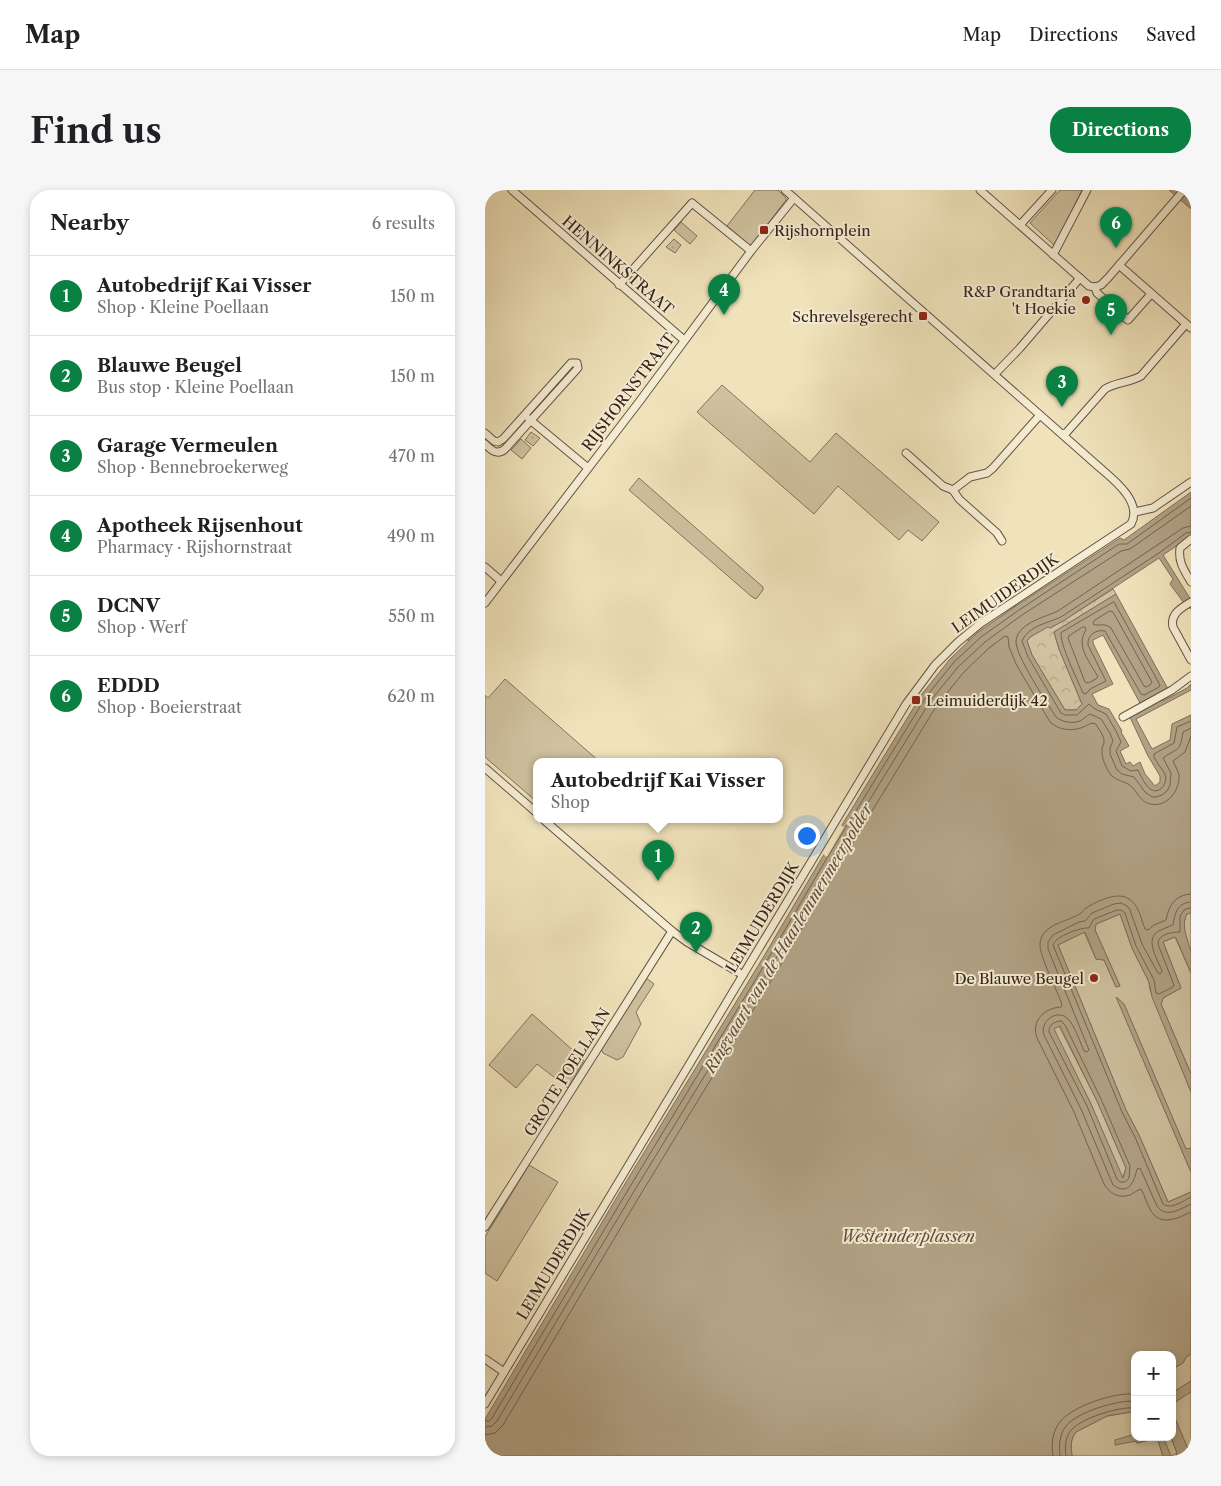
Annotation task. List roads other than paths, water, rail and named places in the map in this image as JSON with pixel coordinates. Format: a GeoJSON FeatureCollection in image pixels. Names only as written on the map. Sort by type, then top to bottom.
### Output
{"type":"FeatureCollection","features":[{"type":"Feature","properties":{"kind":"street","name":"HENNINKSTRAAT"},"geometry":{"type":"LineString","coordinates":[[512,190],[684,340]]}},
{"type":"Feature","properties":{"kind":"street"},"geometry":{"type":"LineString","coordinates":[[785,190],[1117,484],[1129,498],[1135,512],[1153,508],[1191,482]]}},
{"type":"Feature","properties":{"kind":"street"},"geometry":{"type":"LineString","coordinates":[[1020,225],[1052,190]]}},
{"type":"Feature","properties":{"kind":"street"},"geometry":{"type":"LineString","coordinates":[[1053,255],[1087,190]]}},
{"type":"Feature","properties":{"kind":"street"},"geometry":{"type":"LineString","coordinates":[[984,191],[1053,255],[1089,286],[1095,287],[1101,285],[1184,190]]}},
{"type":"Feature","properties":{"kind":"street","name":"RIJSHORNSTRAAT"},"geometry":{"type":"LineString","coordinates":[[485,603],[794,198]]}},
{"type":"Feature","properties":{"kind":"street"},"geometry":{"type":"LineString","coordinates":[[619,284],[692,203],[751,252]]}},
{"type":"Feature","properties":{"kind":"street"},"geometry":{"type":"LineString","coordinates":[[1062,434],[1066,433],[1105,389],[1111,385],[1141,376],[1188,326],[1119,265]]}},
{"type":"Feature","properties":{"kind":"street"},"geometry":{"type":"LineString","coordinates":[[995,374],[1080,278]]}},
{"type":"Feature","properties":{"kind":"street"},"geometry":{"type":"LineString","coordinates":[[1095,287],[1097,292],[1128,320],[1151,294]]}},
{"type":"Feature","properties":{"kind":"street"},"geometry":{"type":"LineString","coordinates":[[485,433],[493,441],[503,440],[571,363],[577,363],[578,368],[505,450],[493,452],[485,444]]}},
{"type":"Feature","properties":{"kind":"street"},"geometry":{"type":"LineString","coordinates":[[525,415],[588,468]]}},
{"type":"Feature","properties":{"kind":"street"},"geometry":{"type":"LineString","coordinates":[[953,490],[970,477],[987,473],[993,468],[1041,415]]}},
{"type":"Feature","properties":{"kind":"street"},"geometry":{"type":"LineString","coordinates":[[498,442],[499,452]]}},
{"type":"Feature","properties":{"kind":"street"},"geometry":{"type":"LineString","coordinates":[[906,453],[943,486],[953,490],[959,499],[997,533],[1002,541]]}},
{"type":"Feature","properties":{"kind":"street","name":"LEIMUIDERDIJK"},"geometry":{"type":"LineString","coordinates":[[485,1404],[906,704],[935,665],[958,642],[981,623],[1131,524],[1135,512]]}},
{"type":"Feature","properties":{"kind":"street"},"geometry":{"type":"LineString","coordinates":[[1191,540],[1180,548],[1179,557],[1181,565],[1191,582]]}},
{"type":"Feature","properties":{"kind":"street"},"geometry":{"type":"LineString","coordinates":[[485,567],[501,581]]}},
{"type":"Feature","properties":{"kind":"street"},"geometry":{"type":"LineString","coordinates":[[1188,604],[1175,614],[1172,622],[1191,660]]}},
{"type":"Feature","properties":{"kind":"street"},"geometry":{"type":"LineString","coordinates":[[1123,717],[1172,690],[1191,676]]}},
{"type":"Feature","properties":{"kind":"street"},"geometry":{"type":"LineString","coordinates":[[485,768],[533,810]]}},
{"type":"Feature","properties":{"kind":"street"},"geometry":{"type":"LineString","coordinates":[[547,823],[672,931],[687,942],[743,974]]}},
{"type":"Feature","properties":{"kind":"street","name":"GROTE POELLAAN"},"geometry":{"type":"LineString","coordinates":[[485,1227],[672,931]]}},
{"type":"Feature","properties":{"kind":"street"},"geometry":{"type":"LineString","coordinates":[[485,1359],[504,1372]]}},
{"type":"Feature","properties":{"kind":"water"},"geometry":{"type":"Polygon","coordinates":[[[1169,190],[1179,190],[1191,201],[1191,209],[1169,190]]]}},
{"type":"Feature","properties":{"kind":"water","name":"Westeinderplassen"},"geometry":{"type":"Polygon","coordinates":[[[1191,492],[1191,536],[1163,555],[1191,600],[1191,609],[1184,603],[1170,584],[1173,579],[1159,558],[1063,621],[1030,637],[1027,641],[1032,655],[1065,710],[1076,710],[1082,704],[1059,649],[1054,632],[1116,594],[1168,689],[1140,703],[1103,635],[1093,640],[1093,643],[1113,684],[1092,694],[1098,705],[1109,709],[1122,731],[1129,746],[1120,751],[1126,764],[1130,762],[1133,766],[1140,762],[1145,774],[1155,786],[1160,782],[1160,776],[1148,756],[1129,715],[1161,698],[1163,701],[1191,684],[1191,690],[1136,719],[1152,749],[1170,740],[1172,724],[1191,715],[1191,913],[1187,914],[1184,924],[1191,953],[1191,973],[1176,938],[1174,937],[1163,942],[1181,988],[1163,998],[1161,1004],[1191,1074],[1191,1092],[1152,997],[1149,982],[1132,948],[1120,914],[1096,924],[1095,930],[1120,986],[1116,987],[1104,960],[1096,959],[1085,932],[1058,945],[1126,1110],[1168,1202],[1191,1192],[1191,1354],[1186,1357],[1183,1363],[1176,1367],[1176,1351],[1131,1351],[1131,1412],[1107,1416],[1076,1432],[1071,1446],[1072,1456],[485,1456],[485,1419],[623,1187],[922,694],[950,659],[977,633],[1120,538],[1124,540],[1191,492]],[[1060,1026],[1054,1029],[1091,1104],[1123,1178],[1126,1168],[1097,1101],[1060,1026]]]}},
{"type":"Feature","properties":{"kind":"water"},"geometry":{"type":"Polygon","coordinates":[[[1116,997],[1124,1004],[1186,1149],[1191,1148],[1191,1172],[1116,997]]]}},
{"type":"Feature","properties":{"kind":"water"},"geometry":{"type":"Polygon","coordinates":[[[1191,1381],[1191,1392],[1176,1401],[1176,1390],[1191,1381]]]}},
{"type":"Feature","properties":{"kind":"water"},"geometry":{"type":"Polygon","coordinates":[[[1176,1420],[1191,1456],[1176,1456],[1177,1453],[1172,1441],[1176,1441],[1176,1420]]]}},
{"type":"Feature","properties":{"kind":"water"},"geometry":{"type":"Polygon","coordinates":[[[1131,1435],[1131,1441],[1136,1441],[1115,1445],[1115,1440],[1131,1435]]]}},
{"type":"Feature","properties":{"kind":"water"},"geometry":{"type":"Polygon","coordinates":[[[1158,1441],[1165,1441],[1171,1456],[1163,1456],[1158,1441]]]}},
{"type":"Feature","properties":{"kind":"place","name":"Rijshornplein"},"geometry":{"type":"Point","coordinates":[764,230]}},
{"type":"Feature","properties":{"kind":"place","name":"EDDD"},"geometry":{"type":"Point","coordinates":[1116,248]}},
{"type":"Feature","properties":{"kind":"place","name":"R&P Grandtaria 't Hoekie"},"geometry":{"type":"Point","coordinates":[1086,300]}},
{"type":"Feature","properties":{"kind":"place","name":"Apotheek Rijsenhout"},"geometry":{"type":"Point","coordinates":[724,315]}},
{"type":"Feature","properties":{"kind":"place","name":"Schrevelsgerecht"},"geometry":{"type":"Point","coordinates":[923,316]}},
{"type":"Feature","properties":{"kind":"place","name":"DCNV"},"geometry":{"type":"Point","coordinates":[1111,335]}},
{"type":"Feature","properties":{"kind":"place","name":"Garage Vermeulen"},"geometry":{"type":"Point","coordinates":[1062,407]}},
{"type":"Feature","properties":{"kind":"place","name":"Leimuiderdijk 42"},"geometry":{"type":"Point","coordinates":[916,700]}},
{"type":"Feature","properties":{"kind":"place","name":"Autobedrijf Kai Visser"},"geometry":{"type":"Point","coordinates":[658,881]}},
{"type":"Feature","properties":{"kind":"place","name":"Blauwe Beugel"},"geometry":{"type":"Point","coordinates":[696,953]}},
{"type":"Feature","properties":{"kind":"place","name":"De Blauwe Beugel"},"geometry":{"type":"Point","coordinates":[1094,978]}},
{"type":"Feature","properties":{"kind":"water label","name":"Ringvaart van de Haarlemmermeerpolder"},"geometry":{"type":"Point","coordinates":[788,938]}}]}
